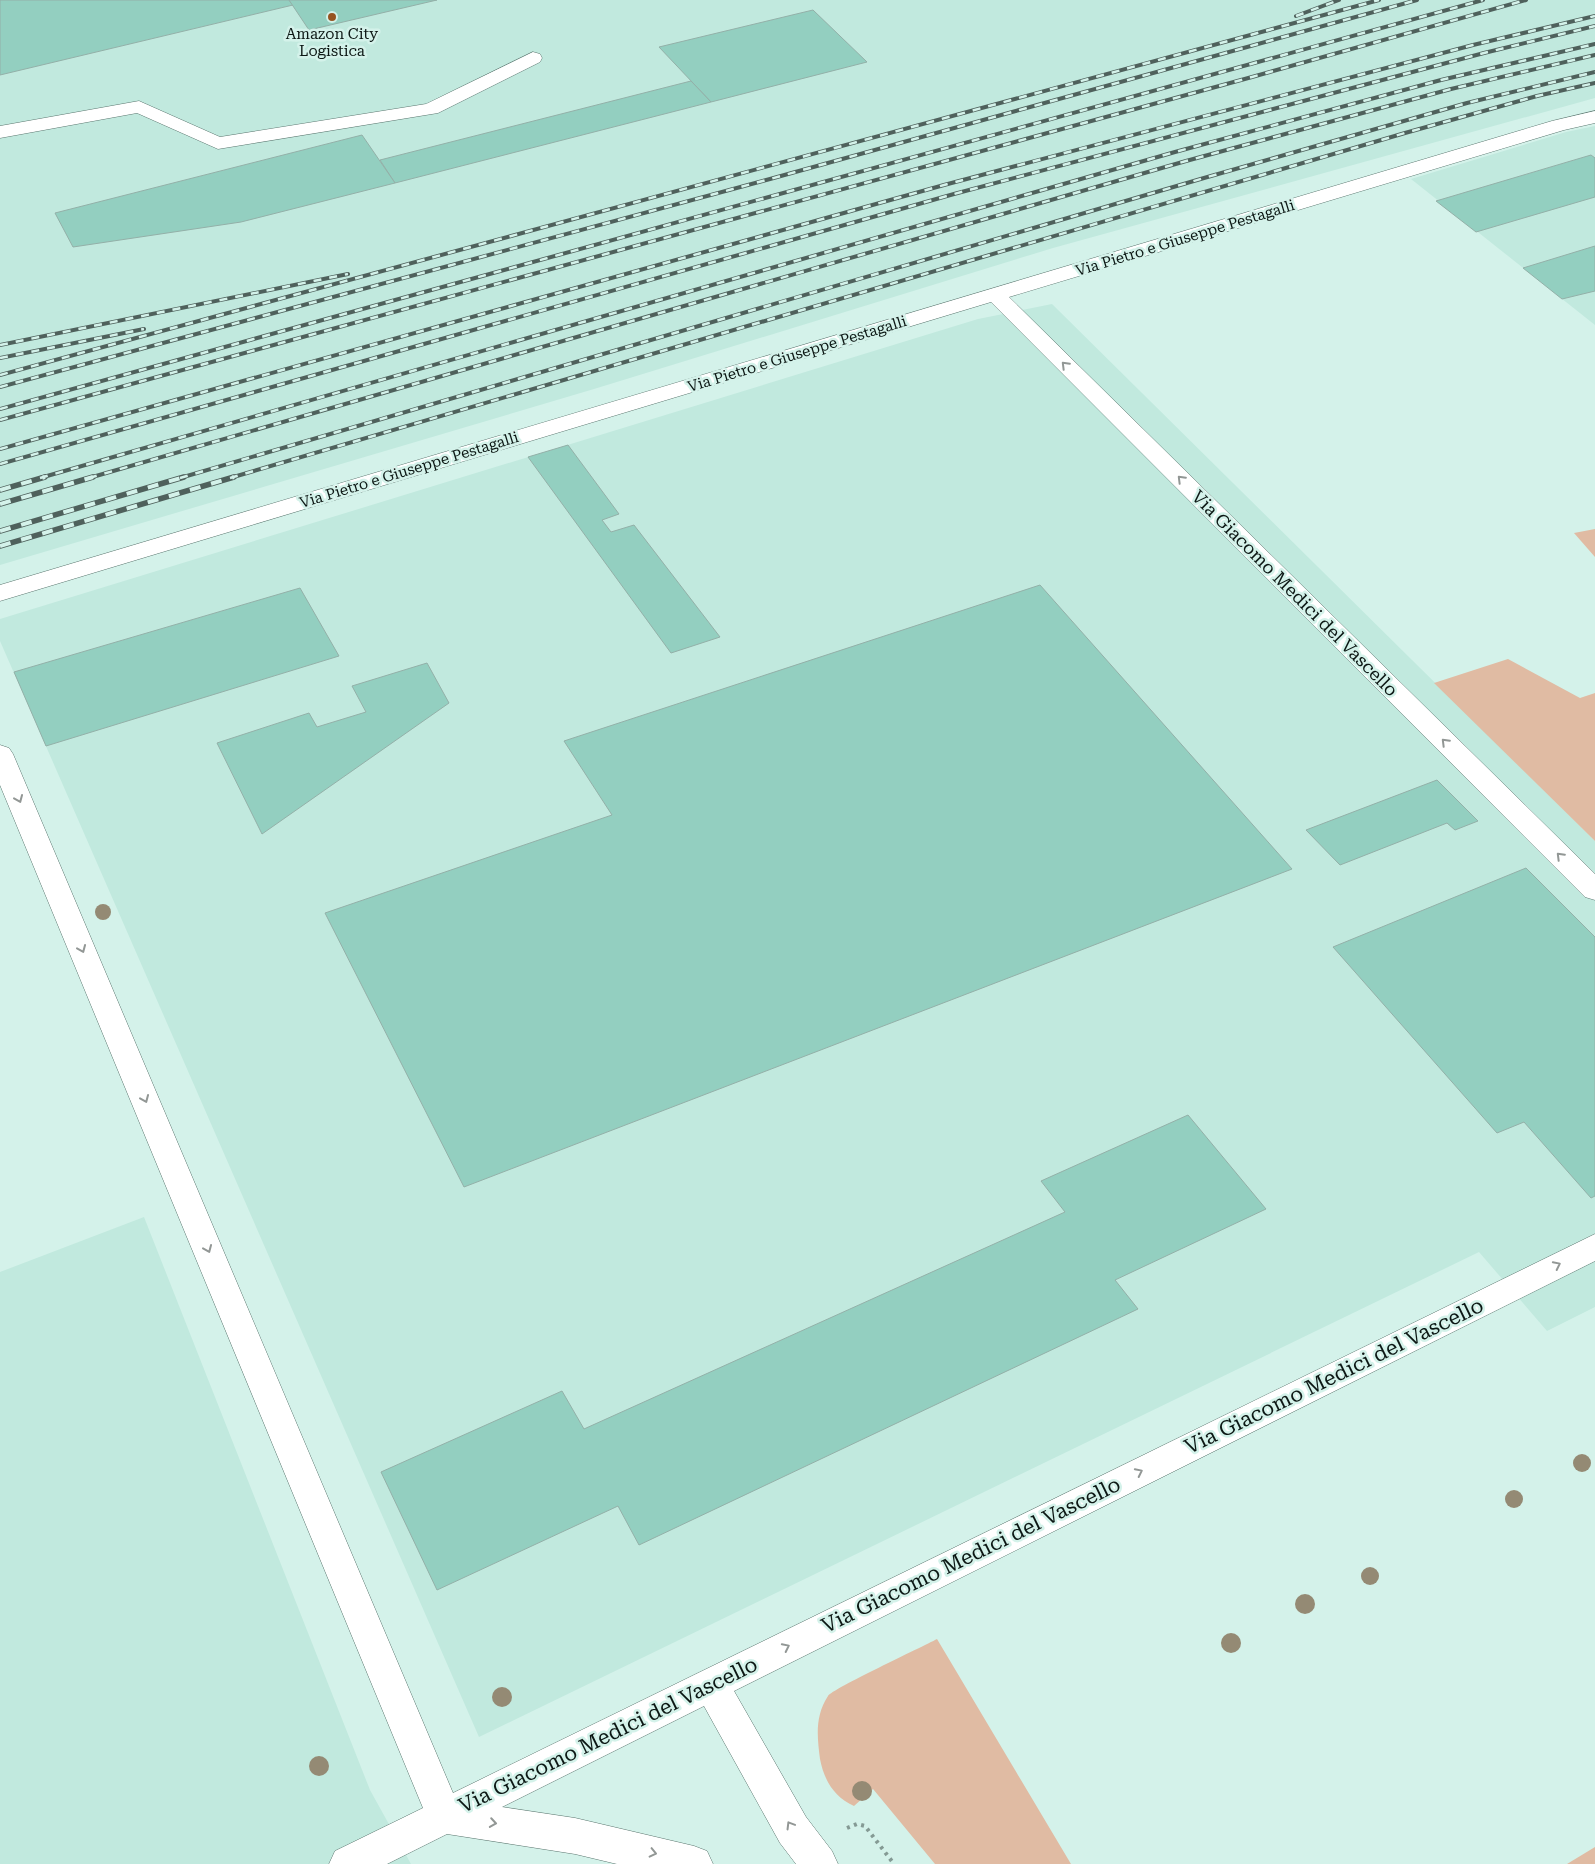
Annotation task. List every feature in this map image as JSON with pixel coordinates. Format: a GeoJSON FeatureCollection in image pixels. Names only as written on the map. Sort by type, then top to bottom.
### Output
{"type":"FeatureCollection","features":[{"type":"Feature","properties":{"kind":"street"},"geometry":{"type":"LineString","coordinates":[[0,132],[139,107],[218,143],[431,109],[533,58]]}},
{"type":"Feature","properties":{"kind":"street","name":"Via Pietro e Giuseppe Pestagalli"},"geometry":{"type":"LineString","coordinates":[[0,592],[1559,126],[1595,117]]}},
{"type":"Feature","properties":{"kind":"street","name":"Via Giacomo Medici del Vascello"},"geometry":{"type":"LineString","coordinates":[[995,295],[1595,890]]}},
{"type":"Feature","properties":{"kind":"street"},"geometry":{"type":"LineString","coordinates":[[0,754],[445,1816],[575,1836],[694,1864]]}},
{"type":"Feature","properties":{"kind":"street","name":"Via Giacomo Medici del Vascello"},"geometry":{"type":"LineString","coordinates":[[348,1864],[1595,1247]]}},
{"type":"Feature","properties":{"kind":"street"},"geometry":{"type":"LineString","coordinates":[[711,1684],[793,1830],[819,1864]]}},
{"type":"Feature","properties":{"kind":"path"},"geometry":{"type":"LineString","coordinates":[[841,1833],[851,1825],[865,1826],[894,1864]]}},
{"type":"Feature","properties":{"kind":"shaded area"},"geometry":{"type":"Polygon","coordinates":[[[0,0],[1595,0],[1595,98],[1053,248],[594,389],[0,565],[0,0]]]}},
{"type":"Feature","properties":{"kind":"shaded area"},"geometry":{"type":"Polygon","coordinates":[[[1595,126],[1595,325],[1411,179],[1566,132],[1595,126]]]}},
{"type":"Feature","properties":{"kind":"shaded area"},"geometry":{"type":"Polygon","coordinates":[[[1052,304],[1595,841],[1595,1307],[1547,1331],[1479,1252],[479,1737],[0,641],[0,619],[978,319],[1052,304]]]}},
{"type":"Feature","properties":{"kind":"shaded area"},"geometry":{"type":"Polygon","coordinates":[[[1595,529],[1595,557],[1574,533],[1595,529]]]}},
{"type":"Feature","properties":{"kind":"shaded area"},"geometry":{"type":"Polygon","coordinates":[[[1508,659],[1580,698],[1595,693],[1595,841],[1434,683],[1508,659]]]}},
{"type":"Feature","properties":{"kind":"shaded area"},"geometry":{"type":"Polygon","coordinates":[[[144,1217],[370,1790],[411,1864],[0,1864],[0,1272],[144,1217]]]}},
{"type":"Feature","properties":{"kind":"shaded area"},"geometry":{"type":"Polygon","coordinates":[[[937,1639],[1071,1864],[935,1864],[873,1789],[854,1806],[841,1798],[827,1781],[820,1759],[818,1726],[821,1711],[828,1696],[860,1677],[937,1639]]]}},
{"type":"Feature","properties":{"kind":"shaded area"},"geometry":{"type":"Polygon","coordinates":[[[1595,1847],[1595,1864],[1567,1864],[1595,1847]]]}},
{"type":"Feature","properties":{"kind":"building"},"geometry":{"type":"Polygon","coordinates":[[[0,0],[289,0],[293,5],[0,75],[0,0]]]}},
{"type":"Feature","properties":{"kind":"building","name":"Amazon City Logistica"},"geometry":{"type":"Polygon","coordinates":[[[289,0],[437,0],[309,30],[289,0]]]}},
{"type":"Feature","properties":{"kind":"building"},"geometry":{"type":"Polygon","coordinates":[[[813,10],[867,62],[711,102],[659,47],[813,10]]]}},
{"type":"Feature","properties":{"kind":"building"},"geometry":{"type":"Polygon","coordinates":[[[691,81],[711,102],[395,183],[380,160],[691,81]]]}},
{"type":"Feature","properties":{"kind":"building"},"geometry":{"type":"Polygon","coordinates":[[[362,135],[395,183],[241,222],[73,247],[55,213],[362,135]]]}},
{"type":"Feature","properties":{"kind":"building"},"geometry":{"type":"Polygon","coordinates":[[[1591,155],[1595,158],[1595,197],[1476,232],[1436,201],[1591,155]]]}},
{"type":"Feature","properties":{"kind":"building"},"geometry":{"type":"Polygon","coordinates":[[[1595,246],[1595,291],[1562,299],[1523,268],[1595,246]]]}},
{"type":"Feature","properties":{"kind":"building"},"geometry":{"type":"Polygon","coordinates":[[[568,445],[619,514],[602,520],[611,532],[634,525],[720,637],[671,653],[528,457],[568,445]]]}},
{"type":"Feature","properties":{"kind":"building"},"geometry":{"type":"Polygon","coordinates":[[[1040,585],[1292,869],[464,1187],[325,913],[612,815],[564,741],[1040,585]]]}},
{"type":"Feature","properties":{"kind":"building"},"geometry":{"type":"Polygon","coordinates":[[[300,588],[339,656],[46,746],[14,672],[300,588]]]}},
{"type":"Feature","properties":{"kind":"building"},"geometry":{"type":"Polygon","coordinates":[[[427,663],[449,703],[262,834],[217,743],[309,713],[317,727],[366,712],[352,686],[427,663]]]}},
{"type":"Feature","properties":{"kind":"building"},"geometry":{"type":"Polygon","coordinates":[[[1437,780],[1478,821],[1455,830],[1447,823],[1340,865],[1306,830],[1437,780]]]}},
{"type":"Feature","properties":{"kind":"building"},"geometry":{"type":"Polygon","coordinates":[[[1526,868],[1595,937],[1595,1196],[1591,1198],[1524,1122],[1497,1133],[1333,947],[1526,868]]]}},
{"type":"Feature","properties":{"kind":"building"},"geometry":{"type":"Polygon","coordinates":[[[1188,1115],[1266,1209],[1115,1280],[1138,1309],[639,1545],[618,1506],[437,1590],[381,1472],[562,1391],[584,1429],[1065,1212],[1041,1181],[1188,1115]]]}},
{"type":"Feature","properties":{"kind":"railway"},"geometry":{"type":"LineString","coordinates":[[1296,16],[1339,0]]}},
{"type":"Feature","properties":{"kind":"railway"},"geometry":{"type":"LineString","coordinates":[[0,375],[1379,0]]}},
{"type":"Feature","properties":{"kind":"railway"},"geometry":{"type":"LineString","coordinates":[[0,387],[770,179],[1417,0]]}},
{"type":"Feature","properties":{"kind":"railway"},"geometry":{"type":"LineString","coordinates":[[0,409],[1483,0]]}},
{"type":"Feature","properties":{"kind":"railway"},"geometry":{"type":"LineString","coordinates":[[0,420],[1252,77],[1526,0]]}},
{"type":"Feature","properties":{"kind":"railway"},"geometry":{"type":"LineString","coordinates":[[0,449],[944,185],[1473,45],[1595,16]]}},
{"type":"Feature","properties":{"kind":"railway"},"geometry":{"type":"LineString","coordinates":[[0,464],[954,194],[1484,53],[1595,26]]}},
{"type":"Feature","properties":{"kind":"railway"},"geometry":{"type":"LineString","coordinates":[[40,478],[1175,152],[1441,80],[1595,44]]}},
{"type":"Feature","properties":{"kind":"railway"},"geometry":{"type":"LineString","coordinates":[[89,478],[1186,161],[1451,89],[1595,55]]}},
{"type":"Feature","properties":{"kind":"railway"},"geometry":{"type":"LineString","coordinates":[[180,478],[1204,178],[1467,103],[1595,72]]}},
{"type":"Feature","properties":{"kind":"railway"},"geometry":{"type":"LineString","coordinates":[[230,478],[1405,133],[1537,96],[1595,83]]}},
{"type":"Feature","properties":{"kind":"railway"},"geometry":{"type":"LineString","coordinates":[[0,345],[348,274]]}},
{"type":"Feature","properties":{"kind":"railway"},"geometry":{"type":"LineString","coordinates":[[0,358],[144,329]]}},
{"type":"Feature","properties":{"kind":"railway"},"geometry":{"type":"LineString","coordinates":[[0,490],[45,477]]}},
{"type":"Feature","properties":{"kind":"railway"},"geometry":{"type":"LineString","coordinates":[[0,504],[93,477]]}},
{"type":"Feature","properties":{"kind":"railway"},"geometry":{"type":"LineString","coordinates":[[0,531],[184,477]]}},
{"type":"Feature","properties":{"kind":"railway"},"geometry":{"type":"LineString","coordinates":[[0,546],[234,477]]}},
{"type":"Feature","properties":{"kind":"place","name":"Amazon City Logistica"},"geometry":{"type":"Point","coordinates":[332,17]}}]}
